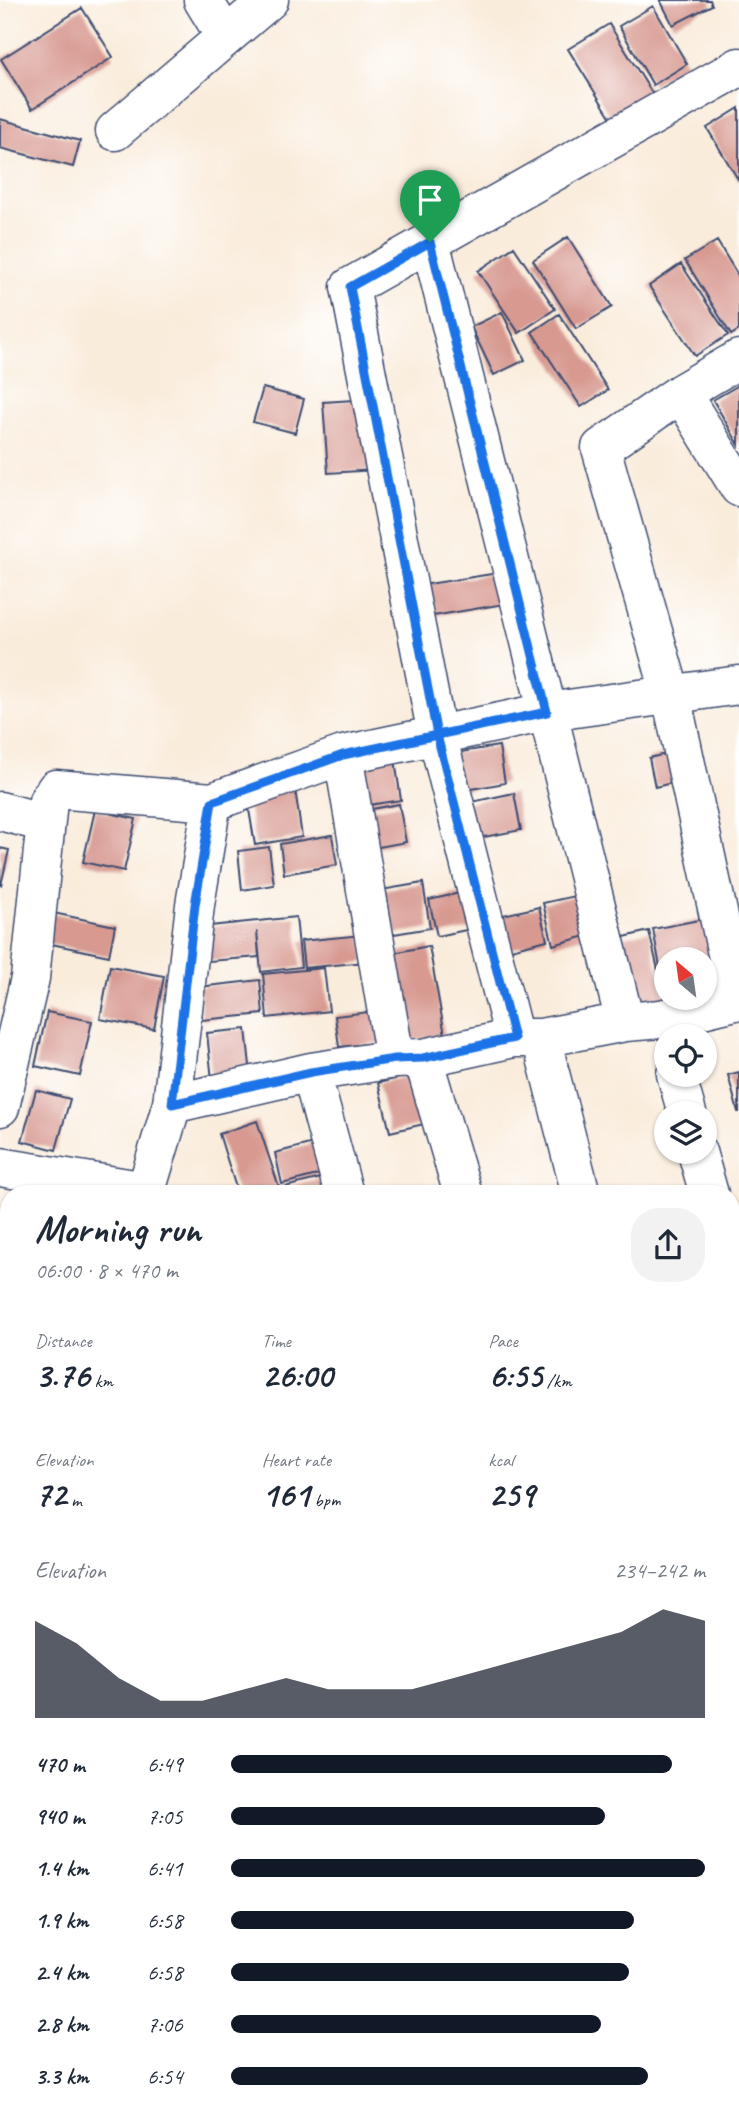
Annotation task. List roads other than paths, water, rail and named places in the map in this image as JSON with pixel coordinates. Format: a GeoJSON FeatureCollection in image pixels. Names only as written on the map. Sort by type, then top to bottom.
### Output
{"type":"FeatureCollection","features":[{"type":"Feature","properties":{"kind":"street"},"geometry":{"type":"LineString","coordinates":[[203,0],[225,36]]}},
{"type":"Feature","properties":{"kind":"street"},"geometry":{"type":"LineString","coordinates":[[115,131],[269,0]]}},
{"type":"Feature","properties":{"kind":"street"},"geometry":{"type":"LineString","coordinates":[[578,1185],[527,1038],[437,735],[350,287],[739,67]]}},
{"type":"Feature","properties":{"kind":"street"},"geometry":{"type":"LineString","coordinates":[[430,242],[547,712],[651,1027]]}},
{"type":"Feature","properties":{"kind":"street"},"geometry":{"type":"LineString","coordinates":[[172,1104],[311,1072],[527,1038],[651,1027],[738,1000],[671,695],[601,448],[681,393],[739,359]]}},
{"type":"Feature","properties":{"kind":"street"},"geometry":{"type":"LineString","coordinates":[[681,393],[739,487]]}},
{"type":"Feature","properties":{"kind":"street"},"geometry":{"type":"LineString","coordinates":[[0,1107],[15,974],[46,823],[48,801],[56,789],[212,802],[343,755],[547,712],[739,685]]}},
{"type":"Feature","properties":{"kind":"street"},"geometry":{"type":"LineString","coordinates":[[343,755],[409,1058],[459,1185]]}},
{"type":"Feature","properties":{"kind":"street"},"geometry":{"type":"LineString","coordinates":[[148,1185],[172,1104],[195,905],[212,802]]}},
{"type":"Feature","properties":{"kind":"street"},"geometry":{"type":"LineString","coordinates":[[0,811],[46,823]]}},
{"type":"Feature","properties":{"kind":"street"},"geometry":{"type":"LineString","coordinates":[[311,1072],[342,1185]]}},
{"type":"Feature","properties":{"kind":"street"},"geometry":{"type":"LineString","coordinates":[[700,1164],[706,1185]]}},
{"type":"Feature","properties":{"kind":"street"},"geometry":{"type":"LineString","coordinates":[[0,1167],[105,1185]]}}]}
